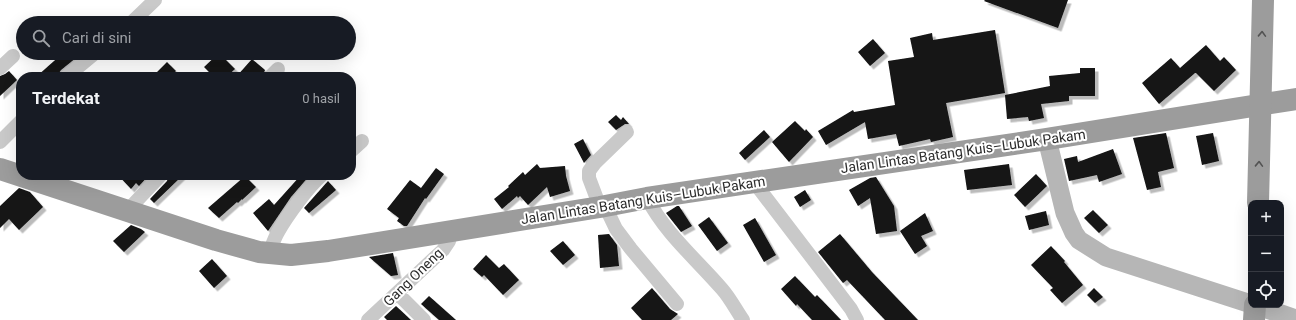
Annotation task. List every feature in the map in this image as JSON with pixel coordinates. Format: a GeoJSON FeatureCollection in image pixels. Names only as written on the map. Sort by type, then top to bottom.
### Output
{"type":"FeatureCollection","features":[{"type":"Feature","properties":{"kind":"highway"},"geometry":{"type":"LineString","coordinates":[[1258,200],[1263,0]]}},
{"type":"Feature","properties":{"kind":"highway","name":"Jalan Lintas Batang Kuis–Lubuk Pakam"},"geometry":{"type":"LineString","coordinates":[[33,180],[216,240],[259,252],[290,255],[452,231],[602,207],[647,198],[1047,140],[1296,99]]}},
{"type":"Feature","properties":{"kind":"highway","name":"Jalan Lintas Batang Kuis–Lubuk Pakam"},"geometry":{"type":"LineString","coordinates":[[0,169],[16,174]]}},
{"type":"Feature","properties":{"kind":"highway"},"geometry":{"type":"LineString","coordinates":[[1254,320],[1255,308]]}},
{"type":"Feature","properties":{"kind":"main road"},"geometry":{"type":"LineString","coordinates":[[1047,140],[1065,213],[1074,233],[1079,240],[1106,258],[1248,303]]}},
{"type":"Feature","properties":{"kind":"main road"},"geometry":{"type":"LineString","coordinates":[[1264,308],[1296,319]]}},
{"type":"Feature","properties":{"kind":"street"},"geometry":{"type":"LineString","coordinates":[[138,16],[155,0]]}},
{"type":"Feature","properties":{"kind":"street"},"geometry":{"type":"LineString","coordinates":[[0,68],[13,56]]}},
{"type":"Feature","properties":{"kind":"street"},"geometry":{"type":"LineString","coordinates":[[72,72],[87,60]]}},
{"type":"Feature","properties":{"kind":"street"},"geometry":{"type":"LineString","coordinates":[[0,142],[16,126]]}},
{"type":"Feature","properties":{"kind":"street"},"geometry":{"type":"LineString","coordinates":[[627,132],[595,163],[589,171],[589,178],[602,207],[616,229],[677,304]]}},
{"type":"Feature","properties":{"kind":"street"},"geometry":{"type":"LineString","coordinates":[[356,146],[362,141]]}},
{"type":"Feature","properties":{"kind":"street"},"geometry":{"type":"LineString","coordinates":[[127,211],[156,180]]}},
{"type":"Feature","properties":{"kind":"street"},"geometry":{"type":"LineString","coordinates":[[269,253],[278,232],[317,180]]}},
{"type":"Feature","properties":{"kind":"street"},"geometry":{"type":"LineString","coordinates":[[754,182],[851,309],[857,320]]}},
{"type":"Feature","properties":{"kind":"street"},"geometry":{"type":"LineString","coordinates":[[647,198],[654,211],[677,240],[723,290],[742,320]]}},
{"type":"Feature","properties":{"kind":"street","name":"Gang Oneng"},"geometry":{"type":"LineString","coordinates":[[368,320],[443,250],[449,241],[452,231]]}},
{"type":"Feature","properties":{"kind":"street"},"geometry":{"type":"LineString","coordinates":[[397,293],[424,320]]}},
{"type":"Feature","properties":{"kind":"building"},"geometry":{"type":"Polygon","coordinates":[[[1068,0],[1058,28],[984,1],[1068,0]]]}},
{"type":"Feature","properties":{"kind":"building"},"geometry":{"type":"Polygon","coordinates":[[[995,30],[1005,93],[946,103],[953,137],[931,142],[930,139],[899,146],[896,134],[868,139],[865,122],[826,145],[818,131],[853,110],[854,112],[895,105],[888,61],[914,57],[910,38],[932,33],[933,40],[995,30]]]}},
{"type":"Feature","properties":{"kind":"building"},"geometry":{"type":"Polygon","coordinates":[[[873,39],[885,53],[870,66],[858,52],[873,39]]]}},
{"type":"Feature","properties":{"kind":"building"},"geometry":{"type":"Polygon","coordinates":[[[1206,45],[1220,61],[1224,57],[1236,70],[1214,91],[1195,73],[1159,104],[1142,83],[1171,58],[1180,68],[1206,45]]]}},
{"type":"Feature","properties":{"kind":"building"},"geometry":{"type":"Polygon","coordinates":[[[55,60],[73,60],[60,72],[42,72],[55,60]]]}},
{"type":"Feature","properties":{"kind":"building"},"geometry":{"type":"Polygon","coordinates":[[[212,60],[226,60],[235,69],[232,72],[209,72],[204,67],[212,60]]]}},
{"type":"Feature","properties":{"kind":"building"},"geometry":{"type":"Polygon","coordinates":[[[251,60],[253,60],[265,70],[264,72],[240,72],[251,60]]]}},
{"type":"Feature","properties":{"kind":"building"},"geometry":{"type":"Polygon","coordinates":[[[167,62],[176,71],[175,72],[157,72],[167,62]]]}},
{"type":"Feature","properties":{"kind":"building"},"geometry":{"type":"Polygon","coordinates":[[[1080,68],[1095,68],[1095,96],[1069,96],[1069,101],[1041,104],[1044,118],[1029,121],[1028,117],[1007,119],[1005,95],[1050,86],[1049,76],[1080,73],[1080,68]]]}},
{"type":"Feature","properties":{"kind":"building"},"geometry":{"type":"Polygon","coordinates":[[[9,71],[16,81],[0,96],[0,76],[9,71]]]}},
{"type":"Feature","properties":{"kind":"building"},"geometry":{"type":"Polygon","coordinates":[[[616,115],[621,120],[623,117],[629,124],[625,124],[616,130],[608,122],[616,115]]]}},
{"type":"Feature","properties":{"kind":"building"},"geometry":{"type":"Polygon","coordinates":[[[795,121],[805,131],[806,129],[813,137],[789,162],[772,142],[795,121]]]}},
{"type":"Feature","properties":{"kind":"building"},"geometry":{"type":"Polygon","coordinates":[[[764,130],[770,137],[745,160],[739,153],[764,130]]]}},
{"type":"Feature","properties":{"kind":"building"},"geometry":{"type":"Polygon","coordinates":[[[1166,133],[1174,168],[1158,172],[1161,187],[1147,190],[1133,138],[1166,133]]]}},
{"type":"Feature","properties":{"kind":"building"},"geometry":{"type":"Polygon","coordinates":[[[1213,133],[1219,161],[1202,165],[1196,136],[1213,133]]]}},
{"type":"Feature","properties":{"kind":"building"},"geometry":{"type":"Polygon","coordinates":[[[583,139],[591,155],[584,163],[574,144],[583,139]]]}},
{"type":"Feature","properties":{"kind":"building"},"geometry":{"type":"Polygon","coordinates":[[[1113,149],[1122,174],[1099,182],[1097,175],[1069,181],[1064,159],[1077,156],[1078,162],[1113,149]]]}},
{"type":"Feature","properties":{"kind":"building"},"geometry":{"type":"Polygon","coordinates":[[[537,164],[540,168],[565,166],[570,191],[550,197],[547,187],[528,205],[520,196],[518,198],[517,196],[502,209],[494,199],[509,187],[508,186],[523,172],[525,175],[537,164]]]}},
{"type":"Feature","properties":{"kind":"building"},"geometry":{"type":"Polygon","coordinates":[[[1009,164],[1012,185],[967,190],[964,170],[1009,164]]]}},
{"type":"Feature","properties":{"kind":"building"},"geometry":{"type":"Polygon","coordinates":[[[436,168],[444,174],[426,199],[425,198],[407,226],[404,226],[397,221],[399,218],[387,209],[410,180],[421,188],[436,168]]]}},
{"type":"Feature","properties":{"kind":"building"},"geometry":{"type":"Polygon","coordinates":[[[1036,174],[1047,186],[1025,207],[1014,195],[1036,174]]]}},
{"type":"Feature","properties":{"kind":"building"},"geometry":{"type":"Polygon","coordinates":[[[876,177],[894,206],[897,231],[876,234],[870,198],[858,206],[849,190],[870,178],[876,177]]]}},
{"type":"Feature","properties":{"kind":"building"},"geometry":{"type":"Polygon","coordinates":[[[123,180],[144,180],[139,186],[136,183],[131,189],[123,180]]]}},
{"type":"Feature","properties":{"kind":"building"},"geometry":{"type":"Polygon","coordinates":[[[178,180],[154,203],[150,199],[167,181],[178,180]]]}},
{"type":"Feature","properties":{"kind":"building"},"geometry":{"type":"Polygon","coordinates":[[[240,180],[249,180],[256,187],[219,218],[208,208],[240,180]]]}},
{"type":"Feature","properties":{"kind":"building"},"geometry":{"type":"Polygon","coordinates":[[[296,180],[306,180],[291,197],[268,231],[253,213],[269,199],[274,205],[296,180]]]}},
{"type":"Feature","properties":{"kind":"building"},"geometry":{"type":"Polygon","coordinates":[[[328,181],[336,190],[309,213],[304,208],[328,181]]]}},
{"type":"Feature","properties":{"kind":"building"},"geometry":{"type":"Polygon","coordinates":[[[19,188],[30,192],[43,207],[19,230],[9,219],[0,228],[0,206],[19,188]]]}},
{"type":"Feature","properties":{"kind":"building"},"geometry":{"type":"Polygon","coordinates":[[[805,190],[811,200],[800,207],[794,197],[805,190]]]}},
{"type":"Feature","properties":{"kind":"building"},"geometry":{"type":"Polygon","coordinates":[[[679,206],[692,226],[681,232],[666,213],[679,206]]]}},
{"type":"Feature","properties":{"kind":"building"},"geometry":{"type":"Polygon","coordinates":[[[1093,210],[1108,225],[1099,233],[1084,218],[1093,210]]]}},
{"type":"Feature","properties":{"kind":"building"},"geometry":{"type":"Polygon","coordinates":[[[1046,211],[1049,225],[1029,230],[1025,216],[1046,211]]]}},
{"type":"Feature","properties":{"kind":"building"},"geometry":{"type":"Polygon","coordinates":[[[925,213],[933,231],[921,236],[927,246],[915,254],[900,231],[925,213]]]}},
{"type":"Feature","properties":{"kind":"building"},"geometry":{"type":"Polygon","coordinates":[[[709,217],[728,243],[717,251],[698,225],[709,217]]]}},
{"type":"Feature","properties":{"kind":"building"},"geometry":{"type":"Polygon","coordinates":[[[755,218],[776,255],[764,262],[743,225],[755,218]]]}},
{"type":"Feature","properties":{"kind":"building"},"geometry":{"type":"Polygon","coordinates":[[[131,225],[145,232],[124,252],[113,241],[131,225]]]}},
{"type":"Feature","properties":{"kind":"building"},"geometry":{"type":"Polygon","coordinates":[[[609,234],[617,245],[619,266],[600,268],[598,235],[609,234]]]}},
{"type":"Feature","properties":{"kind":"building"},"geometry":{"type":"Polygon","coordinates":[[[840,234],[872,272],[918,320],[885,320],[847,280],[843,283],[818,252],[840,234]]]}},
{"type":"Feature","properties":{"kind":"building"},"geometry":{"type":"Polygon","coordinates":[[[563,241],[575,255],[563,265],[550,251],[563,241]]]}},
{"type":"Feature","properties":{"kind":"building"},"geometry":{"type":"Polygon","coordinates":[[[1051,246],[1065,261],[1064,262],[1083,285],[1062,303],[1050,290],[1053,288],[1031,265],[1051,246]]]}},
{"type":"Feature","properties":{"kind":"building"},"geometry":{"type":"Polygon","coordinates":[[[393,253],[398,275],[391,276],[369,257],[393,253]]]}},
{"type":"Feature","properties":{"kind":"building"},"geometry":{"type":"Polygon","coordinates":[[[486,255],[499,268],[504,264],[519,280],[503,295],[484,275],[482,277],[473,269],[486,255]]]}},
{"type":"Feature","properties":{"kind":"building"},"geometry":{"type":"Polygon","coordinates":[[[212,259],[227,276],[214,288],[199,271],[212,259]]]}},
{"type":"Feature","properties":{"kind":"building"},"geometry":{"type":"Polygon","coordinates":[[[795,276],[815,297],[817,295],[841,320],[812,320],[797,304],[796,306],[781,289],[795,276]]]}},
{"type":"Feature","properties":{"kind":"building"},"geometry":{"type":"Polygon","coordinates":[[[652,288],[670,309],[678,314],[671,320],[642,320],[631,308],[652,288]]]}},
{"type":"Feature","properties":{"kind":"building"},"geometry":{"type":"Polygon","coordinates":[[[1094,288],[1103,297],[1095,303],[1087,295],[1094,288]]]}},
{"type":"Feature","properties":{"kind":"building"},"geometry":{"type":"Polygon","coordinates":[[[429,296],[456,320],[439,320],[421,304],[429,296]]]}},
{"type":"Feature","properties":{"kind":"building"},"geometry":{"type":"Polygon","coordinates":[[[396,306],[411,320],[387,320],[384,317],[396,306]]]}}]}
